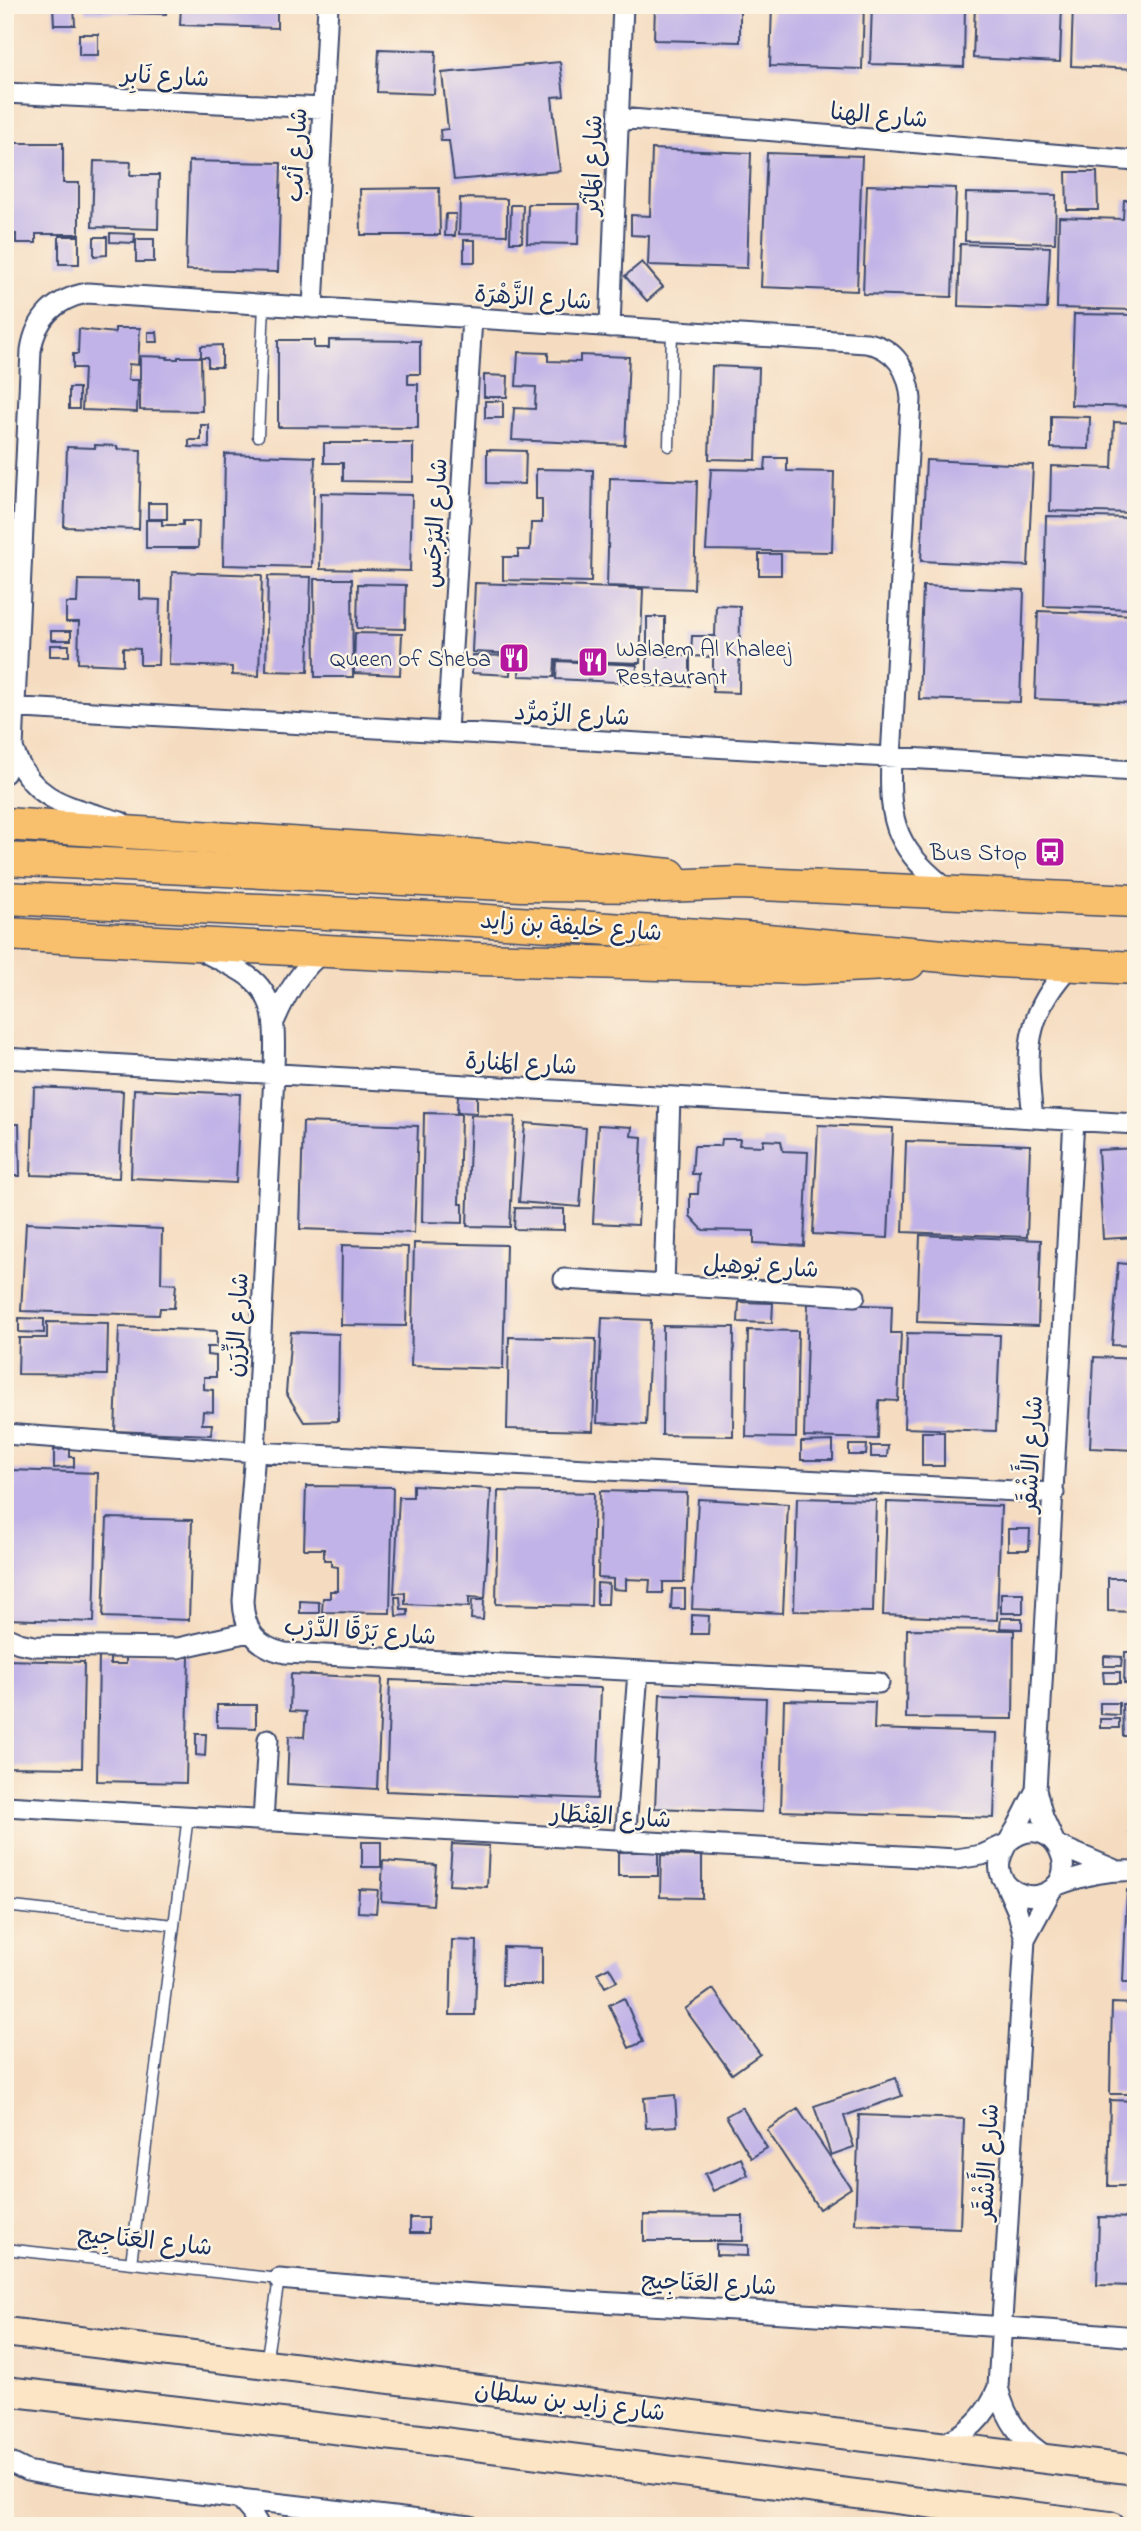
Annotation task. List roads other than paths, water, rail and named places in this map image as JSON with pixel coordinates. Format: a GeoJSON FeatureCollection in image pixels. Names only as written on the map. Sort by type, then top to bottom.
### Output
{"type":"FeatureCollection","features":[{"type":"Feature","properties":{"kind":"main road"},"geometry":{"type":"LineString","coordinates":[[5,824],[504,858],[739,883]]}},
{"type":"Feature","properties":{"kind":"main road","name":"شارع خليفة بن زايد"},"geometry":{"type":"LineString","coordinates":[[5,859],[521,885],[602,887],[739,883],[1136,901]]}},
{"type":"Feature","properties":{"kind":"main road","name":"شارع خليفة بن زايد"},"geometry":{"type":"LineString","coordinates":[[5,898],[474,920],[746,938],[999,961],[1136,968]]}},
{"type":"Feature","properties":{"kind":"main road"},"geometry":{"type":"LineString","coordinates":[[5,934],[480,958],[802,968],[999,961]]}},
{"type":"Feature","properties":{"kind":"main road","name":"شارع زايد بن سلطان"},"geometry":{"type":"LineString","coordinates":[[5,2332],[1136,2470]]}},
{"type":"Feature","properties":{"kind":"main road"},"geometry":{"type":"LineString","coordinates":[[5,2390],[420,2439],[1108,2526]]}},
{"type":"Feature","properties":{"kind":"street","name":"شارع أثب"},"geometry":{"type":"LineString","coordinates":[[313,308],[328,5]]}},
{"type":"Feature","properties":{"kind":"street","name":"شارع المَآثِر"},"geometry":{"type":"LineString","coordinates":[[610,327],[623,5]]}},
{"type":"Feature","properties":{"kind":"street","name":"شارع نَابِر"},"geometry":{"type":"LineString","coordinates":[[5,93],[323,108]]}},
{"type":"Feature","properties":{"kind":"street","name":"شارع الهنا"},"geometry":{"type":"LineString","coordinates":[[619,118],[1136,161]]}},
{"type":"Feature","properties":{"kind":"street","name":"شارع الزَّهْرَة"},"geometry":{"type":"LineString","coordinates":[[160,833],[58,802],[45,795],[24,775],[13,748],[10,708],[31,350],[37,326],[44,316],[63,300],[88,293],[876,345],[892,355],[905,370],[912,399],[891,758],[891,802],[899,835],[914,860],[951,892]]}},
{"type":"Feature","properties":{"kind":"street","name":"شارع البَرْجَس"},"geometry":{"type":"LineString","coordinates":[[447,731],[472,318]]}},
{"type":"Feature","properties":{"kind":"street","name":"شارع الزُمرُّد"},"geometry":{"type":"LineString","coordinates":[[10,708],[1136,771]]}},
{"type":"Feature","properties":{"kind":"street","name":"شارع الزَّهْرَة"},"geometry":{"type":"LineString","coordinates":[[5,773],[13,748]]}},
{"type":"Feature","properties":{"kind":"street","name":"شارع الزِّرَن"},"geometry":{"type":"LineString","coordinates":[[192,943],[247,975],[257,984],[265,994],[275,1020],[255,1452],[243,1601],[244,1619],[250,1632]]}},
{"type":"Feature","properties":{"kind":"street","name":"شارع الزِّرَن"},"geometry":{"type":"LineString","coordinates":[[275,1020],[291,987],[302,972],[327,949]]}},
{"type":"Feature","properties":{"kind":"street"},"geometry":{"type":"LineString","coordinates":[[1033,1118],[1027,1065],[1032,1028],[1048,994],[1071,965]]}},
{"type":"Feature","properties":{"kind":"street","name":"شارع المَنارة"},"geometry":{"type":"LineString","coordinates":[[5,1058],[1136,1124]]}},
{"type":"Feature","properties":{"kind":"street"},"geometry":{"type":"LineString","coordinates":[[664,1285],[670,1097]]}},
{"type":"Feature","properties":{"kind":"street","name":"شارع الأَشْقَر"},"geometry":{"type":"LineString","coordinates":[[1056,1844],[1043,1816],[1036,1790],[1074,1120]]}},
{"type":"Feature","properties":{"kind":"street","name":"شارع بُوهيل"},"geometry":{"type":"LineString","coordinates":[[564,1279],[855,1296]]}},
{"type":"Feature","properties":{"kind":"street"},"geometry":{"type":"LineString","coordinates":[[5,1434],[255,1452],[1054,1493]]}},
{"type":"Feature","properties":{"kind":"street","name":"شارع بَرْقَا الدَّرْب"},"geometry":{"type":"LineString","coordinates":[[5,1637],[34,1646],[178,1648],[250,1632],[264,1647],[285,1653],[879,1683]]}},
{"type":"Feature","properties":{"kind":"street"},"geometry":{"type":"LineString","coordinates":[[625,1841],[638,1672]]}},
{"type":"Feature","properties":{"kind":"street"},"geometry":{"type":"LineString","coordinates":[[263,1821],[268,1739]]}},
{"type":"Feature","properties":{"kind":"street","name":"شارع الأَشْقَر"},"geometry":{"type":"LineString","coordinates":[[1007,1843],[1036,1790]]}},
{"type":"Feature","properties":{"kind":"street","name":"شارع القِنْطَار"},"geometry":{"type":"LineString","coordinates":[[5,1806],[956,1860],[982,1855],[1007,1843]]}},
{"type":"Feature","properties":{"kind":"street"},"geometry":{"type":"LineString","coordinates":[[1114,1870],[1056,1844],[1047,1836],[1031,1832],[1014,1836],[1007,1843],[1000,1858],[1004,1881],[1011,1889],[1027,1896],[1036,1896],[1084,1876],[1114,1870],[1136,1871]]}},
{"type":"Feature","properties":{"kind":"street"},"geometry":{"type":"LineString","coordinates":[[1053,1888],[1064,1867],[1056,1844]]}},
{"type":"Feature","properties":{"kind":"street","name":"شارع القِنْطَار"},"geometry":{"type":"LineString","coordinates":[[956,1860],[1004,1881]]}},
{"type":"Feature","properties":{"kind":"street","name":"شارع الأَشْقَر"},"geometry":{"type":"LineString","coordinates":[[932,2446],[961,2435],[973,2426],[992,2402],[998,2387],[1025,1939],[1017,1910],[1004,1881]]}},
{"type":"Feature","properties":{"kind":"street","name":"شارع الأَشْقَر"},"geometry":{"type":"LineString","coordinates":[[1025,1939],[1053,1888]]}},
{"type":"Feature","properties":{"kind":"street","name":"شارع العَنَاجِيج"},"geometry":{"type":"LineString","coordinates":[[279,2279],[1136,2337]]}},
{"type":"Feature","properties":{"kind":"street","name":"شارع الأَشْقَر"},"geometry":{"type":"LineString","coordinates":[[998,2387],[1014,2427],[1032,2447],[1054,2461]]}},
{"type":"Feature","properties":{"kind":"street"},"geometry":{"type":"LineString","coordinates":[[5,2460],[27,2471],[63,2478],[470,2526]]}},
{"type":"Feature","properties":{"kind":"street"},"geometry":{"type":"LineString","coordinates":[[239,2498],[260,2526],[271,2514],[287,2504]]}},
{"type":"Feature","properties":{"kind":"lane"},"geometry":{"type":"LineString","coordinates":[[258,436],[264,304]]}},
{"type":"Feature","properties":{"kind":"lane"},"geometry":{"type":"LineString","coordinates":[[669,446],[672,331]]}},
{"type":"Feature","properties":{"kind":"lane"},"geometry":{"type":"LineString","coordinates":[[131,2263],[188,1816]]}},
{"type":"Feature","properties":{"kind":"lane"},"geometry":{"type":"LineString","coordinates":[[5,1906],[174,1925]]}},
{"type":"Feature","properties":{"kind":"lane","name":"شارع العَنَاجِيج"},"geometry":{"type":"LineString","coordinates":[[5,2249],[279,2279]]}},
{"type":"Feature","properties":{"kind":"lane"},"geometry":{"type":"LineString","coordinates":[[266,2363],[279,2279]]}},
{"type":"Feature","properties":{"kind":"place","name":"Queen of Sheba"},"geometry":{"type":"Point","coordinates":[514,658]}},
{"type":"Feature","properties":{"kind":"place","name":"Walaem Al Khaleej Restaurant"},"geometry":{"type":"Point","coordinates":[593,662]}},
{"type":"Feature","properties":{"kind":"place","name":"Bus Stop"},"geometry":{"type":"Point","coordinates":[1050,852]}}]}
